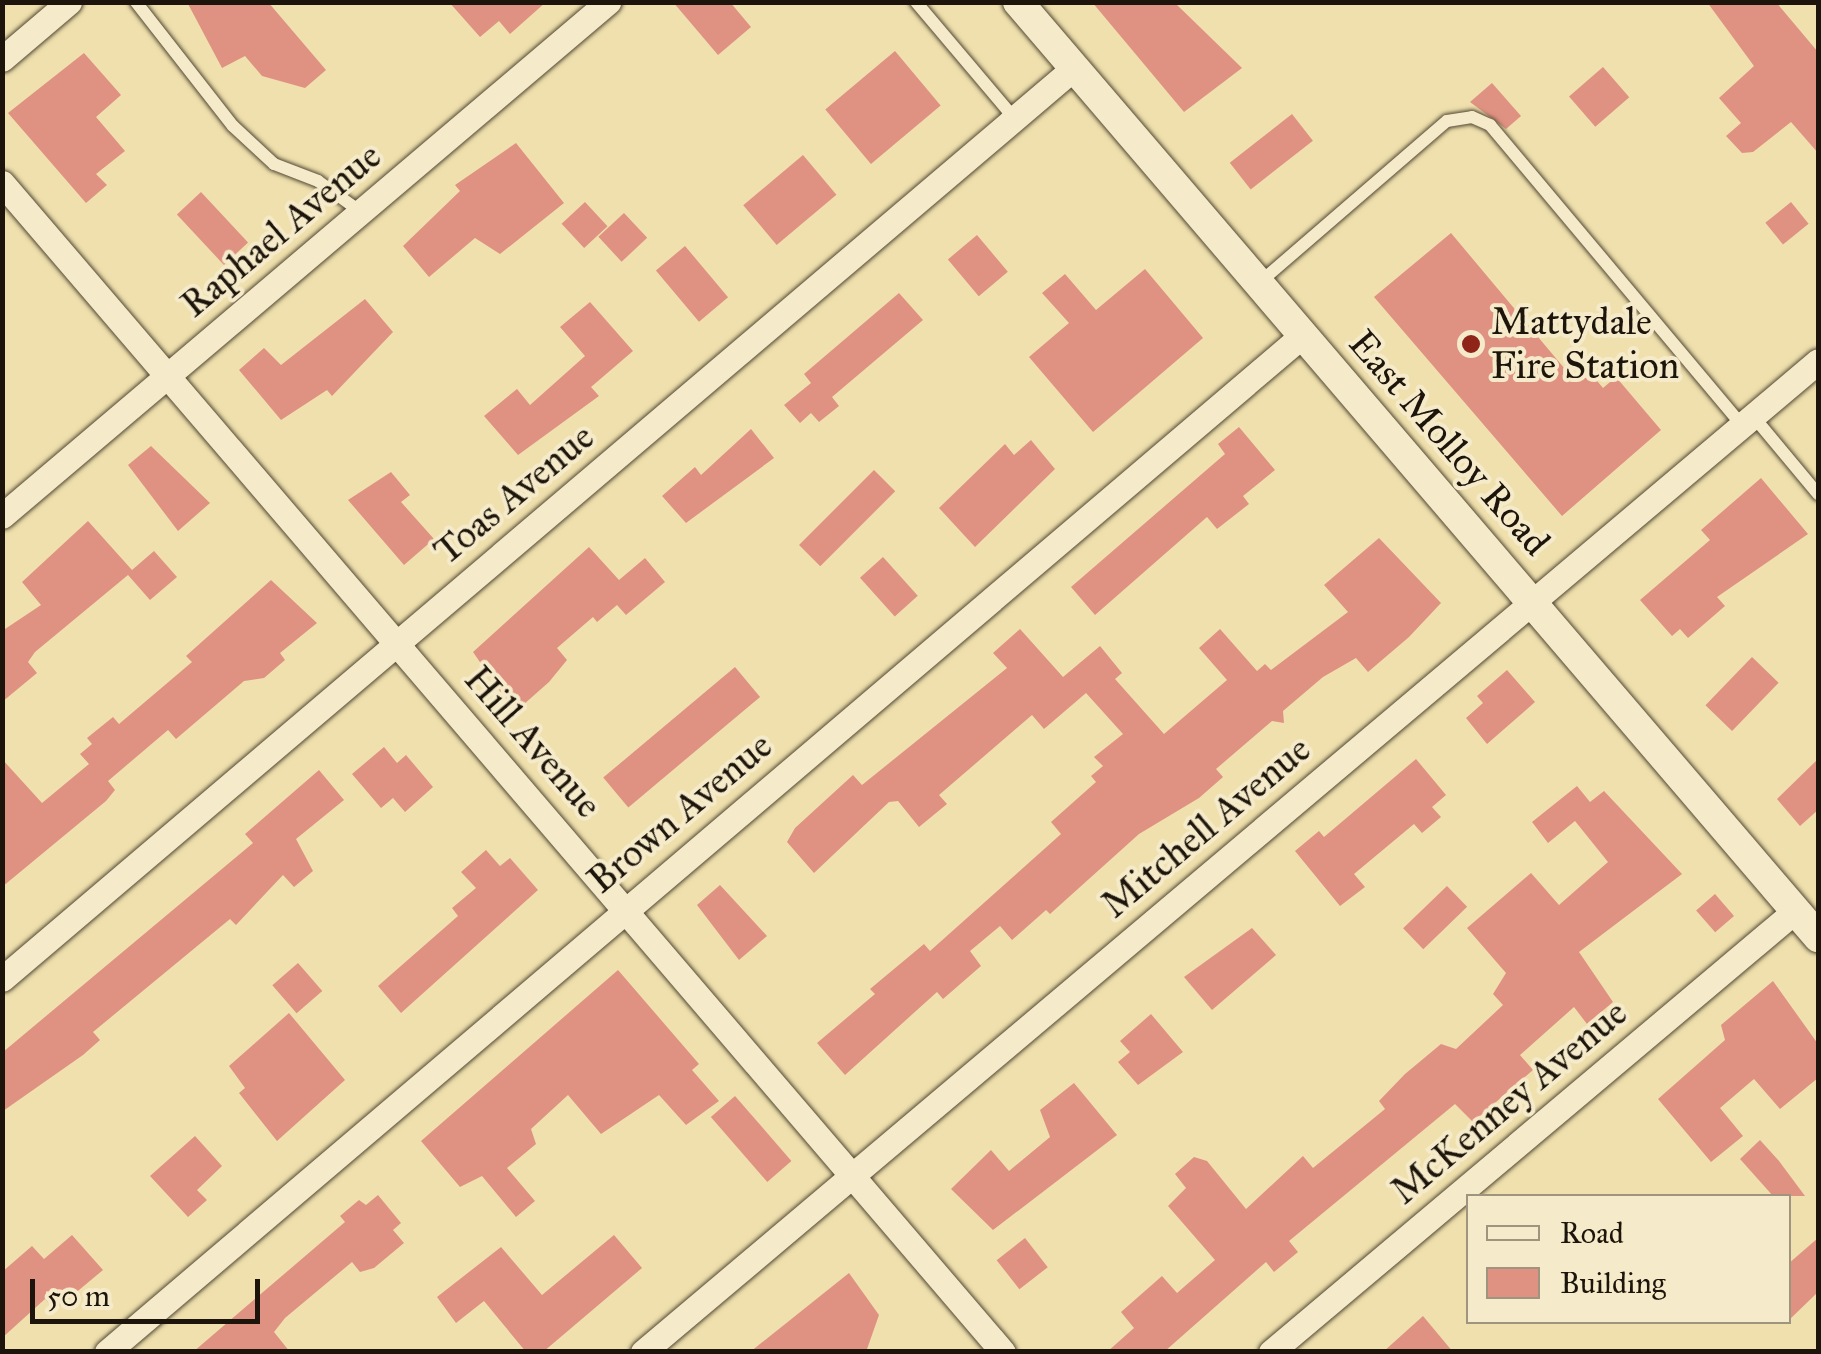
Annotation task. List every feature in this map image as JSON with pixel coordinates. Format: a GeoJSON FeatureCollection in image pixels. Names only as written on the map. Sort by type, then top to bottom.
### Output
{"type":"FeatureCollection","features":[{"type":"Feature","properties":{"kind":"street"},"geometry":{"type":"LineString","coordinates":[[2,59],[69,2]]}},
{"type":"Feature","properties":{"kind":"street","name":"Raphael Avenue"},"geometry":{"type":"LineString","coordinates":[[2,516],[608,2]]}},
{"type":"Feature","properties":{"kind":"street","name":"East Molloy Road"},"geometry":{"type":"LineString","coordinates":[[1018,2],[1818,936]]}},
{"type":"Feature","properties":{"kind":"street","name":"Toas Avenue"},"geometry":{"type":"LineString","coordinates":[[2,978],[1074,68]]}},
{"type":"Feature","properties":{"kind":"street","name":"Hill Avenue"},"geometry":{"type":"LineString","coordinates":[[2,184],[169,374],[1003,1352]]}},
{"type":"Feature","properties":{"kind":"street","name":"Brown Avenue"},"geometry":{"type":"LineString","coordinates":[[108,1352],[625,908],[1303,335]]}},
{"type":"Feature","properties":{"kind":"street","name":"Mitchell Avenue"},"geometry":{"type":"LineString","coordinates":[[643,1352],[1818,361]]}},
{"type":"Feature","properties":{"kind":"street","name":"McKenney Avenue"},"geometry":{"type":"LineString","coordinates":[[1272,1352],[1796,910]]}},
{"type":"Feature","properties":{"kind":"lane"},"geometry":{"type":"LineString","coordinates":[[136,2],[233,126],[274,164],[318,181],[361,212]]}},
{"type":"Feature","properties":{"kind":"lane"},"geometry":{"type":"LineString","coordinates":[[916,2],[1015,119]]}},
{"type":"Feature","properties":{"kind":"lane"},"geometry":{"type":"LineString","coordinates":[[1259,283],[1447,121],[1472,117],[1490,125],[1747,420],[1818,494]]}},
{"type":"Feature","properties":{"kind":"building"},"geometry":{"type":"Polygon","coordinates":[[[187,2],[268,2],[326,70],[305,88],[262,76],[245,56],[222,68],[187,2]]]}},
{"type":"Feature","properties":{"kind":"building"},"geometry":{"type":"Polygon","coordinates":[[[449,2],[546,2],[510,34],[499,21],[480,37],[449,2]]]}},
{"type":"Feature","properties":{"kind":"building"},"geometry":{"type":"Polygon","coordinates":[[[673,2],[730,2],[751,27],[718,55],[673,2]]]}},
{"type":"Feature","properties":{"kind":"building"},"geometry":{"type":"Polygon","coordinates":[[[1092,2],[1174,2],[1242,68],[1184,112],[1092,2]]]}},
{"type":"Feature","properties":{"kind":"building"},"geometry":{"type":"Polygon","coordinates":[[[1707,2],[1776,2],[1818,52],[1818,153],[1791,122],[1753,152],[1742,153],[1726,136],[1741,123],[1719,98],[1754,66],[1707,2]]]}},
{"type":"Feature","properties":{"kind":"building"},"geometry":{"type":"Polygon","coordinates":[[[895,51],[941,105],[871,164],[825,109],[895,51]]]}},
{"type":"Feature","properties":{"kind":"building"},"geometry":{"type":"Polygon","coordinates":[[[84,53],[121,95],[96,117],[125,151],[96,174],[107,185],[86,203],[8,113],[84,53]]]}},
{"type":"Feature","properties":{"kind":"building"},"geometry":{"type":"Polygon","coordinates":[[[1603,67],[1629,97],[1595,127],[1569,97],[1603,67]]]}},
{"type":"Feature","properties":{"kind":"building"},"geometry":{"type":"Polygon","coordinates":[[[1492,83],[1521,116],[1506,129],[1470,102],[1492,83]]]}},
{"type":"Feature","properties":{"kind":"building"},"geometry":{"type":"Polygon","coordinates":[[[1292,114],[1313,141],[1251,189],[1230,163],[1292,114]]]}},
{"type":"Feature","properties":{"kind":"building"},"geometry":{"type":"Polygon","coordinates":[[[516,143],[564,203],[500,254],[475,238],[429,277],[403,246],[460,191],[455,185],[516,143]]]}},
{"type":"Feature","properties":{"kind":"building"},"geometry":{"type":"Polygon","coordinates":[[[803,155],[836,195],[777,245],[743,205],[803,155]]]}},
{"type":"Feature","properties":{"kind":"building"},"geometry":{"type":"Polygon","coordinates":[[[201,192],[248,242],[224,265],[177,215],[201,192]]]}},
{"type":"Feature","properties":{"kind":"building"},"geometry":{"type":"Polygon","coordinates":[[[585,202],[608,226],[584,248],[562,224],[585,202]]]}},
{"type":"Feature","properties":{"kind":"building"},"geometry":{"type":"Polygon","coordinates":[[[1791,202],[1809,224],[1783,245],[1765,223],[1791,202]]]}},
{"type":"Feature","properties":{"kind":"building"},"geometry":{"type":"Polygon","coordinates":[[[624,213],[647,238],[622,262],[598,237],[624,213]]]}},
{"type":"Feature","properties":{"kind":"building"},"geometry":{"type":"Polygon","coordinates":[[[1451,233],[1575,381],[1588,370],[1603,388],[1616,377],[1661,430],[1562,516],[1374,297],[1451,233]]]}},
{"type":"Feature","properties":{"kind":"building"},"geometry":{"type":"Polygon","coordinates":[[[977,235],[1008,272],[979,296],[948,259],[977,235]]]}},
{"type":"Feature","properties":{"kind":"building"},"geometry":{"type":"Polygon","coordinates":[[[685,246],[728,297],[699,322],[656,270],[685,246]]]}},
{"type":"Feature","properties":{"kind":"building"},"geometry":{"type":"Polygon","coordinates":[[[1145,269],[1203,338],[1093,432],[1029,357],[1069,323],[1042,293],[1065,274],[1096,310],[1145,269]]]}},
{"type":"Feature","properties":{"kind":"building"},"geometry":{"type":"Polygon","coordinates":[[[899,293],[923,320],[832,397],[839,406],[819,422],[811,413],[800,423],[784,405],[811,383],[804,374],[899,293]]]}},
{"type":"Feature","properties":{"kind":"building"},"geometry":{"type":"Polygon","coordinates":[[[365,299],[393,332],[332,396],[327,390],[281,420],[239,370],[264,348],[281,365],[365,299]]]}},
{"type":"Feature","properties":{"kind":"building"},"geometry":{"type":"Polygon","coordinates":[[[590,302],[633,351],[591,387],[599,396],[518,455],[484,416],[517,389],[530,405],[585,356],[560,327],[590,302]]]}},
{"type":"Feature","properties":{"kind":"building"},"geometry":{"type":"Polygon","coordinates":[[[1239,427],[1275,470],[1243,496],[1249,504],[1217,529],[1207,517],[1095,615],[1071,587],[1225,454],[1218,444],[1239,427]]]}},
{"type":"Feature","properties":{"kind":"building"},"geometry":{"type":"Polygon","coordinates":[[[751,429],[774,458],[686,523],[662,496],[695,467],[701,475],[751,429]]]}},
{"type":"Feature","properties":{"kind":"building"},"geometry":{"type":"Polygon","coordinates":[[[1031,440],[1055,469],[975,547],[939,508],[1005,444],[1014,455],[1031,440]]]}},
{"type":"Feature","properties":{"kind":"building"},"geometry":{"type":"Polygon","coordinates":[[[151,446],[210,503],[178,531],[128,465],[151,446]]]}},
{"type":"Feature","properties":{"kind":"building"},"geometry":{"type":"Polygon","coordinates":[[[874,470],[895,491],[820,566],[799,545],[874,470]]]}},
{"type":"Feature","properties":{"kind":"building"},"geometry":{"type":"Polygon","coordinates":[[[391,472],[410,495],[401,502],[434,539],[404,565],[348,500],[391,472]]]}},
{"type":"Feature","properties":{"kind":"building"},"geometry":{"type":"Polygon","coordinates":[[[1761,478],[1808,534],[1717,597],[1725,606],[1688,638],[1680,629],[1672,636],[1640,600],[1710,540],[1701,530],[1761,478]]]}},
{"type":"Feature","properties":{"kind":"building"},"geometry":{"type":"Polygon","coordinates":[[[88,521],[132,570],[154,551],[177,577],[150,600],[128,575],[35,652],[28,662],[37,673],[2,702],[2,631],[41,605],[22,582],[88,521]]]}},
{"type":"Feature","properties":{"kind":"building"},"geometry":{"type":"Polygon","coordinates":[[[1379,538],[1441,603],[1409,637],[1368,672],[1356,658],[1323,677],[1283,711],[1284,723],[1272,721],[1216,769],[1223,777],[1199,798],[1139,834],[1050,914],[1046,910],[1012,940],[1000,926],[970,951],[981,966],[943,999],[937,992],[845,1075],[817,1043],[875,994],[870,989],[924,944],[930,951],[1061,834],[1051,822],[1096,782],[1091,776],[1103,766],[1094,757],[1123,734],[1086,693],[1044,729],[1032,715],[939,795],[947,804],[919,827],[898,801],[889,802],[814,873],[787,842],[795,828],[853,775],[862,785],[1007,668],[993,653],[1020,629],[1063,677],[1100,646],[1122,673],[1115,679],[1164,734],[1227,680],[1199,648],[1220,629],[1257,671],[1265,664],[1271,670],[1348,612],[1324,585],[1379,538]]]}},
{"type":"Feature","properties":{"kind":"building"},"geometry":{"type":"Polygon","coordinates":[[[589,547],[619,580],[645,558],[665,582],[626,615],[617,605],[597,622],[593,617],[557,648],[567,660],[549,682],[523,705],[513,694],[506,700],[473,652],[589,547]]]}},
{"type":"Feature","properties":{"kind":"building"},"geometry":{"type":"Polygon","coordinates":[[[883,557],[918,596],[895,616],[860,578],[883,557]]]}},
{"type":"Feature","properties":{"kind":"building"},"geometry":{"type":"Polygon","coordinates":[[[271,580],[317,623],[280,653],[285,660],[264,678],[244,681],[176,739],[168,730],[108,781],[115,790],[106,801],[2,887],[2,759],[42,803],[89,764],[80,754],[92,744],[87,738],[113,717],[119,724],[192,662],[186,656],[271,580]]]}},
{"type":"Feature","properties":{"kind":"building"},"geometry":{"type":"Polygon","coordinates":[[[1752,657],[1779,683],[1732,731],[1705,705],[1752,657]]]}},
{"type":"Feature","properties":{"kind":"building"},"geometry":{"type":"Polygon","coordinates":[[[735,667],[760,697],[628,807],[603,778],[735,667]]]}},
{"type":"Feature","properties":{"kind":"building"},"geometry":{"type":"Polygon","coordinates":[[[1507,670],[1535,702],[1487,744],[1466,718],[1483,703],[1477,696],[1507,670]]]}},
{"type":"Feature","properties":{"kind":"building"},"geometry":{"type":"Polygon","coordinates":[[[384,747],[397,763],[406,755],[433,787],[405,812],[393,798],[381,808],[352,774],[384,747]]]}},
{"type":"Feature","properties":{"kind":"building"},"geometry":{"type":"Polygon","coordinates":[[[1416,759],[1446,795],[1432,807],[1441,817],[1422,833],[1414,824],[1354,874],[1365,887],[1340,906],[1295,851],[1319,831],[1324,837],[1416,759]]]}},
{"type":"Feature","properties":{"kind":"building"},"geometry":{"type":"Polygon","coordinates":[[[1818,759],[1818,810],[1800,826],[1777,799],[1818,759]]]}},
{"type":"Feature","properties":{"kind":"building"},"geometry":{"type":"Polygon","coordinates":[[[319,770],[344,800],[296,839],[313,871],[294,887],[283,875],[236,925],[230,919],[93,1032],[100,1040],[83,1055],[3,1111],[3,1052],[253,843],[245,834],[319,770]]]}},
{"type":"Feature","properties":{"kind":"building"},"geometry":{"type":"Polygon","coordinates":[[[1577,786],[1590,802],[1604,791],[1682,874],[1579,952],[1613,1002],[1587,1024],[1574,1007],[1520,1055],[1533,1070],[1473,1122],[1455,1104],[1289,1241],[1298,1252],[1274,1272],[1266,1262],[1164,1352],[1107,1352],[1134,1328],[1121,1312],[1162,1276],[1177,1293],[1215,1260],[1168,1206],[1186,1188],[1175,1174],[1194,1157],[1207,1161],[1246,1209],[1303,1156],[1313,1168],[1385,1109],[1379,1101],[1405,1074],[1441,1044],[1456,1049],[1503,1005],[1493,994],[1506,973],[1467,928],[1531,873],[1559,905],[1608,862],[1575,821],[1548,843],[1532,822],[1577,786]]]}},
{"type":"Feature","properties":{"kind":"building"},"geometry":{"type":"Polygon","coordinates":[[[486,850],[500,866],[510,858],[538,890],[401,1013],[378,986],[458,916],[452,908],[476,888],[461,872],[486,850]]]}},
{"type":"Feature","properties":{"kind":"building"},"geometry":{"type":"Polygon","coordinates":[[[720,885],[767,936],[739,960],[697,905],[720,885]]]}},
{"type":"Feature","properties":{"kind":"building"},"geometry":{"type":"Polygon","coordinates":[[[1447,886],[1467,907],[1423,949],[1403,928],[1447,886]]]}},
{"type":"Feature","properties":{"kind":"building"},"geometry":{"type":"Polygon","coordinates":[[[1715,894],[1734,916],[1715,932],[1696,910],[1715,894]]]}},
{"type":"Feature","properties":{"kind":"building"},"geometry":{"type":"Polygon","coordinates":[[[1252,928],[1276,955],[1212,1010],[1184,977],[1252,928]]]}},
{"type":"Feature","properties":{"kind":"building"},"geometry":{"type":"Polygon","coordinates":[[[298,963],[322,991],[297,1013],[272,985],[298,963]]]}},
{"type":"Feature","properties":{"kind":"building"},"geometry":{"type":"Polygon","coordinates":[[[618,970],[699,1064],[692,1070],[719,1101],[686,1125],[659,1095],[601,1134],[568,1095],[531,1129],[536,1144],[507,1168],[535,1201],[516,1217],[482,1176],[460,1187],[421,1141],[618,970]]]}},
{"type":"Feature","properties":{"kind":"building"},"geometry":{"type":"Polygon","coordinates":[[[1773,981],[1818,1044],[1818,1078],[1780,1109],[1754,1079],[1720,1108],[1743,1136],[1711,1162],[1658,1099],[1725,1040],[1721,1025],[1773,981]]]}},
{"type":"Feature","properties":{"kind":"building"},"geometry":{"type":"Polygon","coordinates":[[[289,1013],[345,1080],[277,1141],[239,1093],[245,1088],[229,1066],[289,1013]]]}},
{"type":"Feature","properties":{"kind":"building"},"geometry":{"type":"Polygon","coordinates":[[[1151,1014],[1183,1052],[1138,1085],[1118,1062],[1130,1052],[1120,1041],[1151,1014]]]}},
{"type":"Feature","properties":{"kind":"building"},"geometry":{"type":"Polygon","coordinates":[[[1074,1083],[1117,1135],[993,1230],[951,1189],[991,1150],[1009,1171],[1050,1137],[1040,1110],[1074,1083]]]}},
{"type":"Feature","properties":{"kind":"building"},"geometry":{"type":"Polygon","coordinates":[[[735,1096],[791,1161],[767,1182],[711,1117],[735,1096]]]}},
{"type":"Feature","properties":{"kind":"building"},"geometry":{"type":"Polygon","coordinates":[[[195,1136],[222,1166],[197,1190],[207,1200],[188,1217],[150,1176],[195,1136]]]}},
{"type":"Feature","properties":{"kind":"building"},"geometry":{"type":"Polygon","coordinates":[[[1760,1140],[1805,1196],[1771,1194],[1740,1159],[1760,1140]]]}},
{"type":"Feature","properties":{"kind":"building"},"geometry":{"type":"Polygon","coordinates":[[[378,1195],[401,1223],[393,1230],[404,1243],[374,1268],[360,1272],[352,1262],[285,1318],[274,1332],[290,1352],[193,1352],[345,1222],[340,1216],[359,1200],[366,1205],[378,1195]]]}},
{"type":"Feature","properties":{"kind":"building"},"geometry":{"type":"Polygon","coordinates":[[[72,1235],[103,1270],[55,1310],[45,1299],[2,1338],[2,1272],[32,1246],[44,1259],[72,1235]]]}},
{"type":"Feature","properties":{"kind":"building"},"geometry":{"type":"Polygon","coordinates":[[[614,1235],[642,1268],[543,1352],[526,1352],[484,1301],[456,1323],[437,1297],[501,1247],[542,1295],[614,1235]]]}},
{"type":"Feature","properties":{"kind":"building"},"geometry":{"type":"Polygon","coordinates":[[[1025,1238],[1048,1267],[1019,1289],[997,1260],[1025,1238]]]}},
{"type":"Feature","properties":{"kind":"building"},"geometry":{"type":"Polygon","coordinates":[[[1818,1238],[1818,1292],[1791,1318],[1791,1261],[1818,1238]]]}},
{"type":"Feature","properties":{"kind":"building"},"geometry":{"type":"Polygon","coordinates":[[[849,1273],[879,1315],[866,1352],[750,1352],[849,1273]]]}},
{"type":"Feature","properties":{"kind":"building"},"geometry":{"type":"Polygon","coordinates":[[[1423,1316],[1453,1352],[1383,1352],[1423,1316]]]}},
{"type":"Feature","properties":{"kind":"place","name":"Mattydale Fire Station"},"geometry":{"type":"Point","coordinates":[1471,344]}}]}
